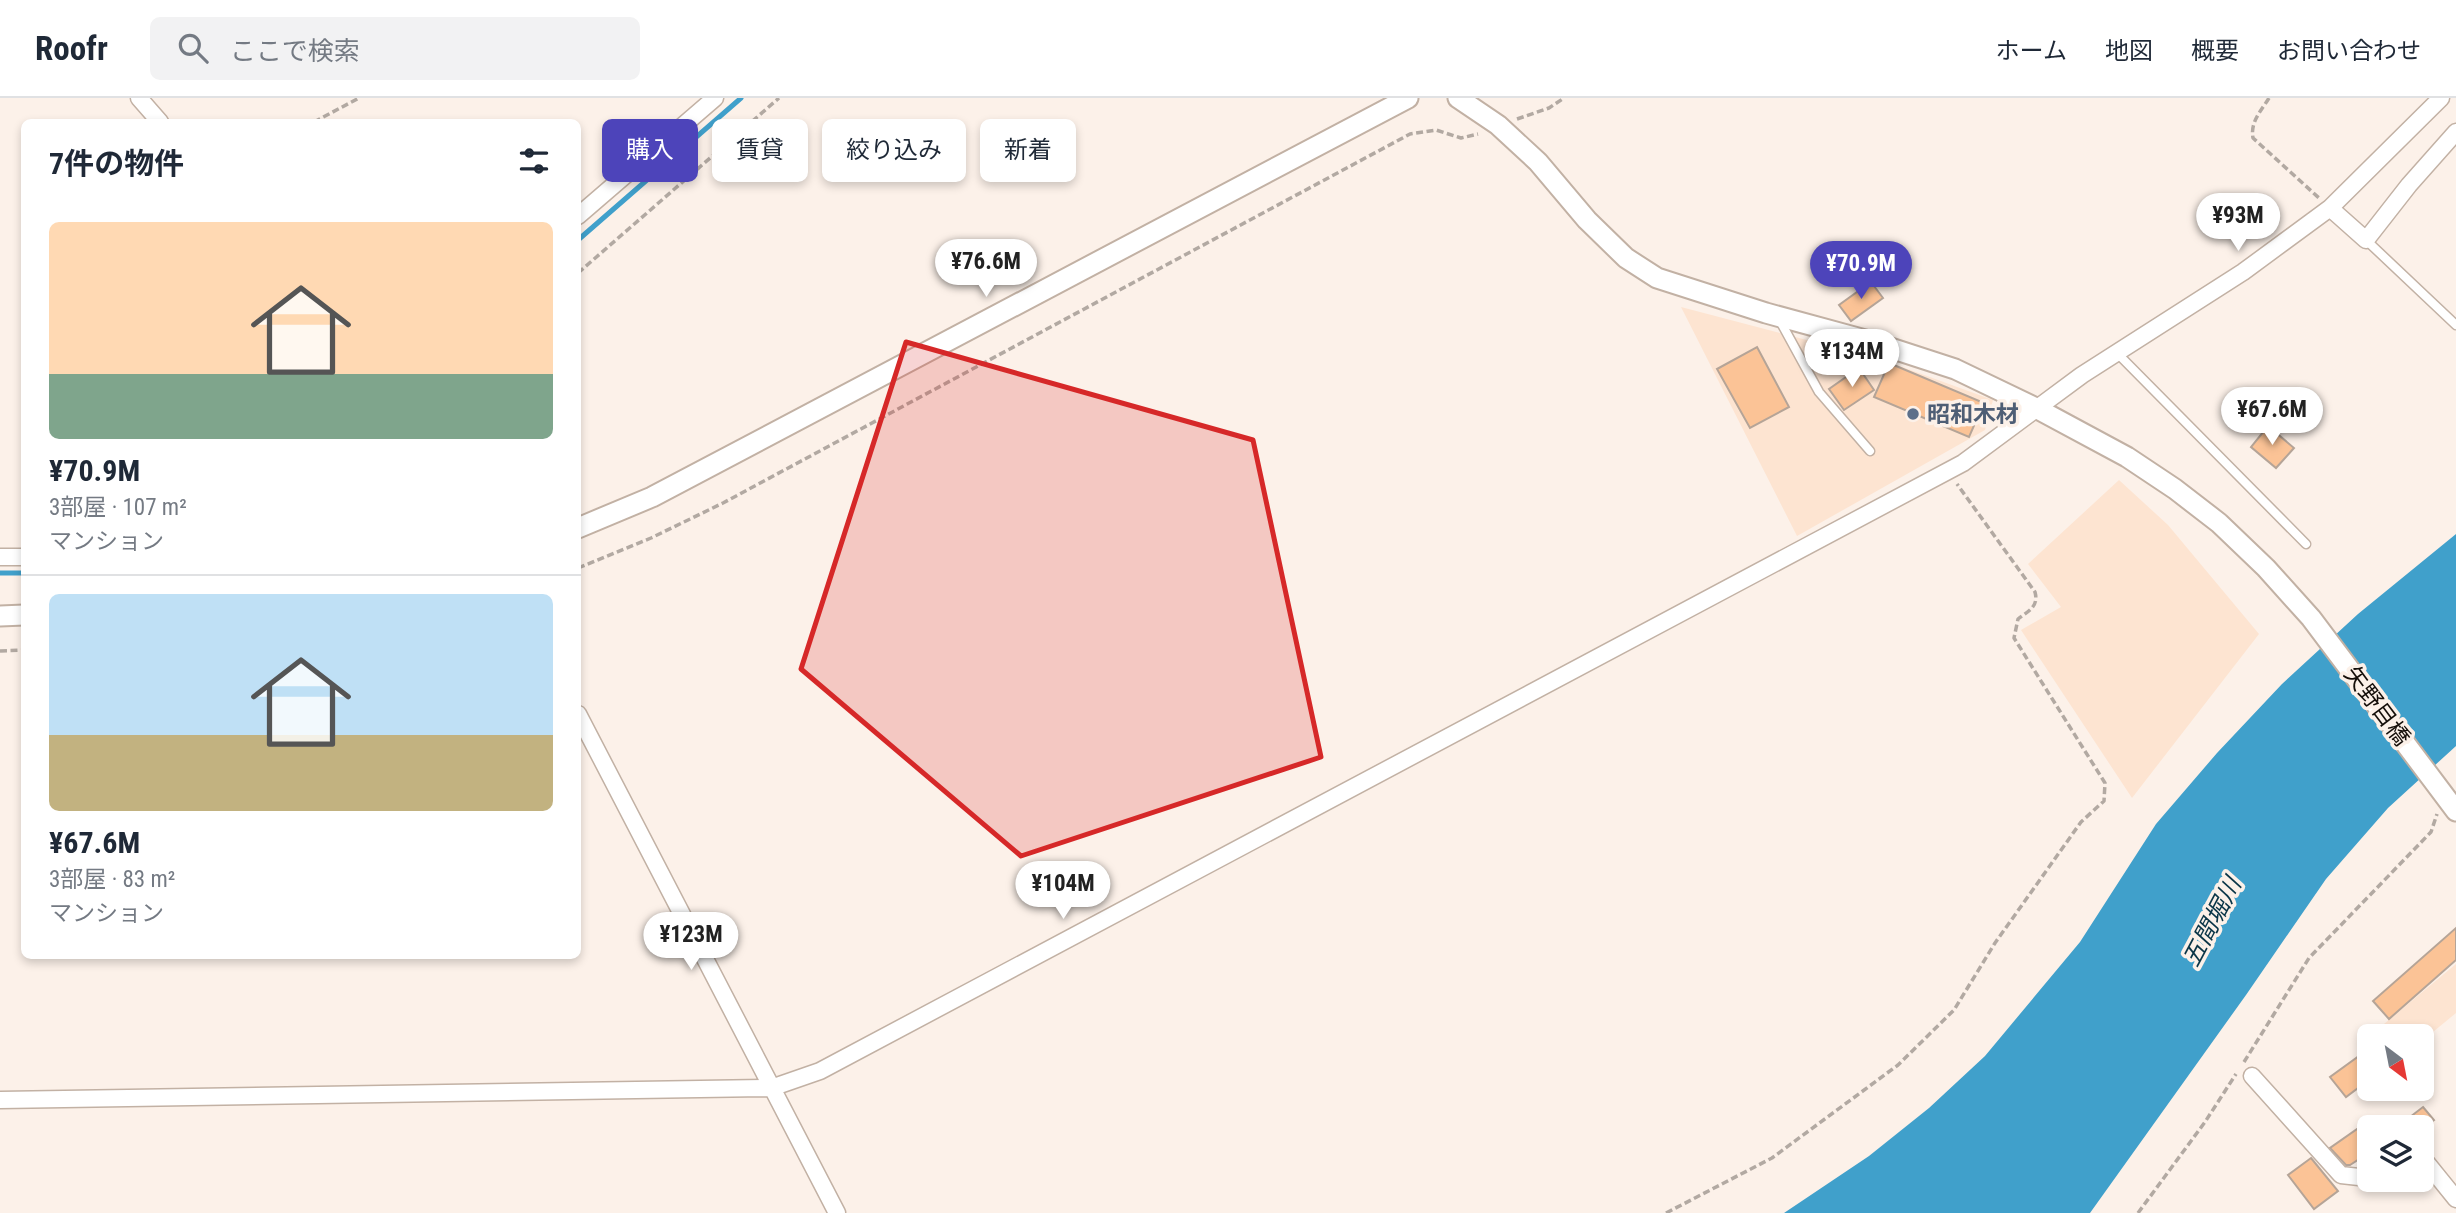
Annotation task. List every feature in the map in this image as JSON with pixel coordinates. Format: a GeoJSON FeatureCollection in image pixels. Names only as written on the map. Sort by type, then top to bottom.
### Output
{"type":"FeatureCollection","features":[{"type":"Feature","properties":{"kind":"street"},"geometry":{"type":"LineString","coordinates":[[139,98],[157,119]]}},
{"type":"Feature","properties":{"kind":"street"},"geometry":{"type":"LineString","coordinates":[[581,213],[715,98]]}},
{"type":"Feature","properties":{"kind":"street"},"geometry":{"type":"LineString","coordinates":[[581,527],[652,497],[1408,98]]}},
{"type":"Feature","properties":{"kind":"street","name":"矢野目橋"},"geometry":{"type":"LineString","coordinates":[[1458,98],[1498,125],[1538,162],[1587,220],[1626,258],[1657,278],[1955,369],[2036,408],[2127,457],[2175,489],[2228,532],[2266,568],[2311,618],[2456,811]]}},
{"type":"Feature","properties":{"kind":"street"},"geometry":{"type":"LineString","coordinates":[[0,1100],[771,1088],[820,1071],[1963,463],[2036,408],[2243,272],[2330,208],[2441,98]]}},
{"type":"Feature","properties":{"kind":"street"},"geometry":{"type":"LineString","coordinates":[[2330,208],[2366,240],[2456,132]]}},
{"type":"Feature","properties":{"kind":"street"},"geometry":{"type":"LineString","coordinates":[[0,557],[21,557]]}},
{"type":"Feature","properties":{"kind":"street"},"geometry":{"type":"LineString","coordinates":[[0,616],[21,615]]}},
{"type":"Feature","properties":{"kind":"street"},"geometry":{"type":"LineString","coordinates":[[581,720],[838,1213]]}},
{"type":"Feature","properties":{"kind":"street"},"geometry":{"type":"LineString","coordinates":[[2252,1076],[2341,1175],[2357,1177]]}},
{"type":"Feature","properties":{"kind":"street"},"geometry":{"type":"LineString","coordinates":[[2434,1172],[2456,1199]]}},
{"type":"Feature","properties":{"kind":"lane"},"geometry":{"type":"LineString","coordinates":[[2366,240],[2456,325]]}},
{"type":"Feature","properties":{"kind":"lane"},"geometry":{"type":"LineString","coordinates":[[1778,316],[1819,392],[1870,451]]}},
{"type":"Feature","properties":{"kind":"lane"},"geometry":{"type":"LineString","coordinates":[[2117,353],[2306,544]]}},
{"type":"Feature","properties":{"kind":"path"},"geometry":{"type":"LineString","coordinates":[[320,119],[359,98]]}},
{"type":"Feature","properties":{"kind":"path"},"geometry":{"type":"LineString","coordinates":[[581,270],[779,98]]}},
{"type":"Feature","properties":{"kind":"path"},"geometry":{"type":"LineString","coordinates":[[581,567],[651,538],[723,503],[1410,134],[1436,130],[1461,138],[1472,136],[1549,108],[1564,98]]}},
{"type":"Feature","properties":{"kind":"path"},"geometry":{"type":"LineString","coordinates":[[2269,98],[2253,122],[2253,138],[2330,208]]}},
{"type":"Feature","properties":{"kind":"path"},"geometry":{"type":"LineString","coordinates":[[1666,1213],[1772,1158],[1898,1065],[1954,1010],[1995,943],[2081,822],[2104,800],[2105,783],[2014,638],[2018,619],[2035,606],[2035,592],[1948,471]]}},
{"type":"Feature","properties":{"kind":"path"},"geometry":{"type":"LineString","coordinates":[[0,651],[21,650]]}},
{"type":"Feature","properties":{"kind":"path"},"geometry":{"type":"LineString","coordinates":[[2138,1213],[2206,1122],[2309,958],[2431,832],[2443,793]]}},
{"type":"Feature","properties":{"kind":"highlighted area"},"geometry":{"type":"Polygon","coordinates":[[[906,342],[1253,440],[1321,757],[1021,856],[801,669],[906,342]]]}},
{"type":"Feature","properties":{"kind":"shaded area"},"geometry":{"type":"Polygon","coordinates":[[[1681,307],[1883,360],[1993,400],[1985,430],[1797,536],[1681,307]]]}},
{"type":"Feature","properties":{"kind":"shaded area"},"geometry":{"type":"Polygon","coordinates":[[[2119,480],[2168,525],[2259,634],[2132,798],[2021,630],[2061,607],[2028,564],[2119,480]]]}},
{"type":"Feature","properties":{"kind":"shaded area"},"geometry":{"type":"Polygon","coordinates":[[[2456,964],[2456,1013],[2434,1031],[2434,1024],[2384,1024],[2456,964]]]}},
{"type":"Feature","properties":{"kind":"water","name":"五間堀川"},"geometry":{"type":"Polygon","coordinates":[[[2456,534],[2456,746],[2388,808],[2326,879],[2090,1213],[1784,1213],[1869,1156],[1929,1108],[1985,1056],[2080,942],[2156,824],[2217,753],[2282,684],[2358,614],[2456,534]]]}},
{"type":"Feature","properties":{"kind":"building"},"geometry":{"type":"Polygon","coordinates":[[[1871,282],[1883,298],[1851,321],[1839,305],[1871,282]]]}},
{"type":"Feature","properties":{"kind":"building"},"geometry":{"type":"Polygon","coordinates":[[[1757,347],[1789,407],[1750,428],[1717,369],[1757,347]]]}},
{"type":"Feature","properties":{"kind":"building"},"geometry":{"type":"Polygon","coordinates":[[[1889,363],[1984,403],[1969,437],[1874,397],[1889,363]]]}},
{"type":"Feature","properties":{"kind":"building"},"geometry":{"type":"Polygon","coordinates":[[[1859,368],[1874,390],[1844,410],[1829,389],[1859,368]]]}},
{"type":"Feature","properties":{"kind":"building"},"geometry":{"type":"Polygon","coordinates":[[[2268,426],[2294,448],[2276,468],[2251,447],[2268,426]]]}},
{"type":"Feature","properties":{"kind":"building"},"geometry":{"type":"Polygon","coordinates":[[[2456,928],[2456,960],[2389,1019],[2373,1001],[2456,928]]]}},
{"type":"Feature","properties":{"kind":"building"},"geometry":{"type":"Polygon","coordinates":[[[2357,1057],[2357,1089],[2346,1097],[2330,1077],[2357,1057]]]}},
{"type":"Feature","properties":{"kind":"building"},"geometry":{"type":"Polygon","coordinates":[[[2423,1107],[2430,1115],[2413,1115],[2423,1107]]]}},
{"type":"Feature","properties":{"kind":"building"},"geometry":{"type":"Polygon","coordinates":[[[2357,1129],[2357,1160],[2346,1165],[2330,1148],[2357,1129]]]}},
{"type":"Feature","properties":{"kind":"building"},"geometry":{"type":"Polygon","coordinates":[[[2311,1158],[2338,1191],[2314,1209],[2288,1175],[2311,1158]]]}},
{"type":"Feature","properties":{"kind":"waterway"},"geometry":{"type":"LineString","coordinates":[[581,237],[741,98]]}},
{"type":"Feature","properties":{"kind":"waterway"},"geometry":{"type":"LineString","coordinates":[[0,573],[21,573]]}},
{"type":"Feature","properties":{"kind":"place","name":"昭和木材"},"geometry":{"type":"Point","coordinates":[1913,414]}}]}
